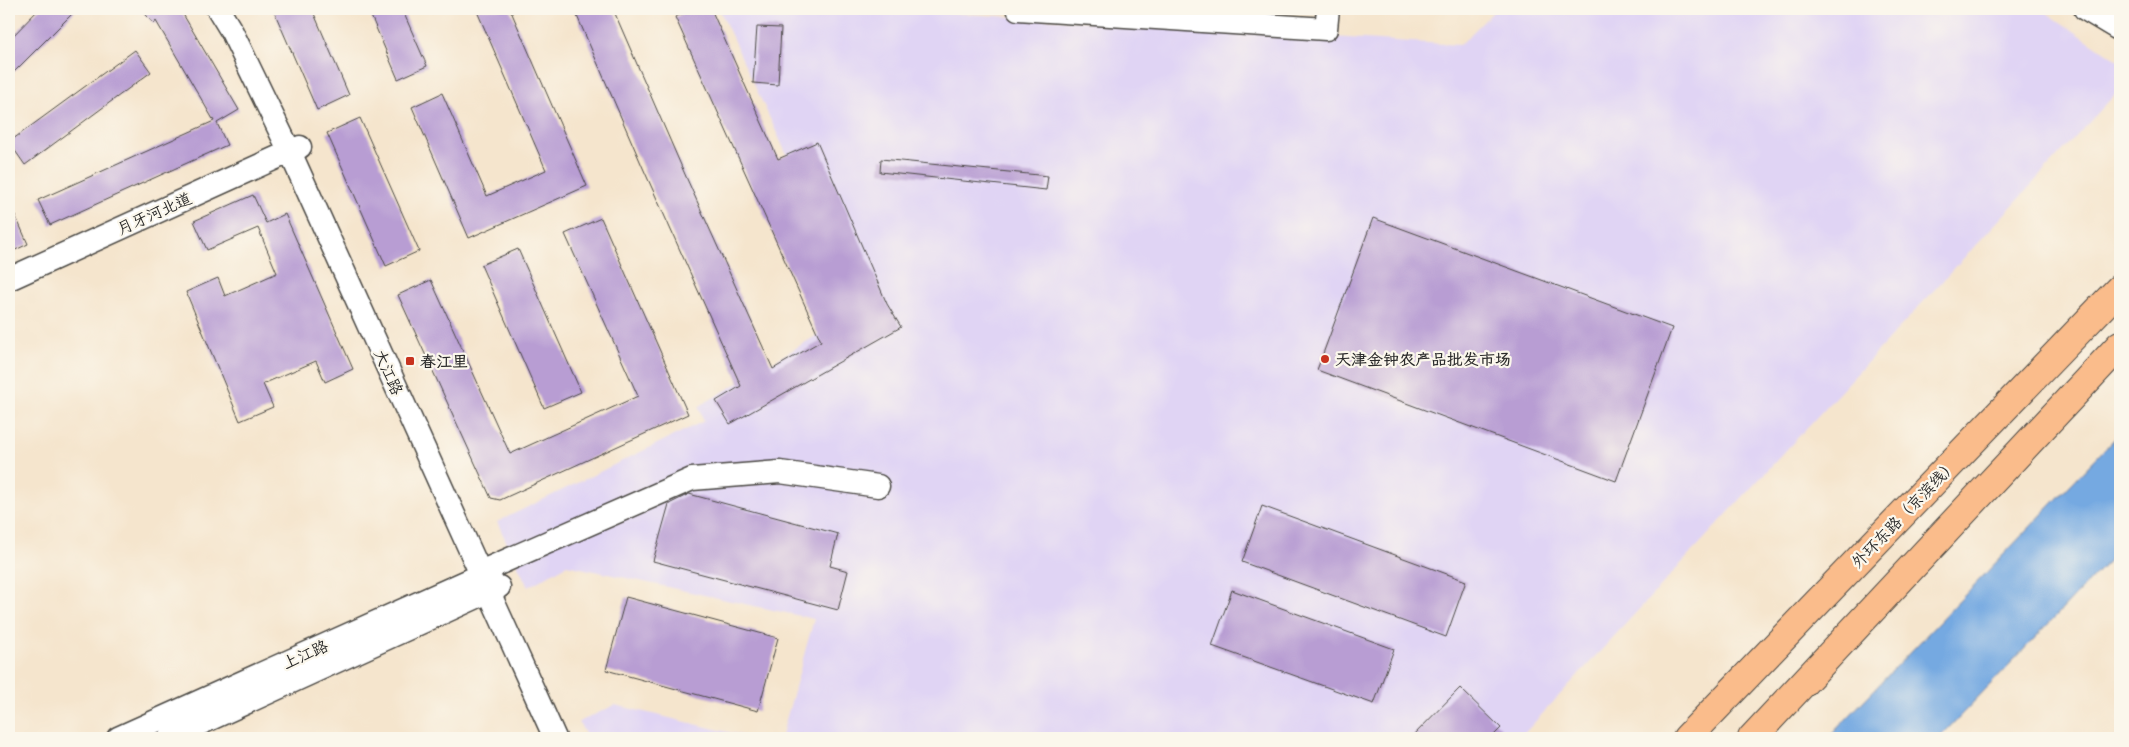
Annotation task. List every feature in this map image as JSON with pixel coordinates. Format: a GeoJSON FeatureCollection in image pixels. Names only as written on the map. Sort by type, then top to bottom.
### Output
{"type":"FeatureCollection","features":[{"type":"Feature","properties":{"kind":"highway","name":"外环东路（京滨线）"},"geometry":{"type":"LineString","coordinates":[[1688,738],[2120,288]]}},
{"type":"Feature","properties":{"kind":"highway"},"geometry":{"type":"LineString","coordinates":[[1752,738],[2120,345]]}},
{"type":"Feature","properties":{"kind":"street","name":"大江路"},"geometry":{"type":"LineString","coordinates":[[218,9],[295,149]]}},
{"type":"Feature","properties":{"kind":"street","name":"大江路"},"geometry":{"type":"LineString","coordinates":[[230,9],[253,47],[295,149],[466,529]]}},
{"type":"Feature","properties":{"kind":"street"},"geometry":{"type":"LineString","coordinates":[[1018,9],[1326,28],[1328,9]]}},
{"type":"Feature","properties":{"kind":"street"},"geometry":{"type":"LineString","coordinates":[[2085,9],[2120,30]]}},
{"type":"Feature","properties":{"kind":"street","name":"月牙河北道"},"geometry":{"type":"LineString","coordinates":[[9,279],[295,149]]}},
{"type":"Feature","properties":{"kind":"street"},"geometry":{"type":"LineString","coordinates":[[437,605],[456,599],[484,575],[692,479],[780,472],[878,486]]}},
{"type":"Feature","properties":{"kind":"street"},"geometry":{"type":"LineString","coordinates":[[466,529],[555,738]]}},
{"type":"Feature","properties":{"kind":"street"},"geometry":{"type":"LineString","coordinates":[[437,605],[459,562],[466,529]]}},
{"type":"Feature","properties":{"kind":"street"},"geometry":{"type":"LineString","coordinates":[[484,575],[565,738]]}},
{"type":"Feature","properties":{"kind":"street","name":"上江路"},"geometry":{"type":"LineString","coordinates":[[118,738],[437,605]]}},
{"type":"Feature","properties":{"kind":"street","name":"上江路"},"geometry":{"type":"LineString","coordinates":[[169,738],[437,605]]}},
{"type":"Feature","properties":{"kind":"shaded area","name":"天津金钟农产品批发市场"},"geometry":{"type":"Polygon","coordinates":[[[719,9],[886,9],[1460,45],[1496,9],[2041,9],[2120,62],[2120,89],[1520,738],[781,738],[814,619],[567,565],[528,587],[497,522],[704,421],[698,407],[859,310],[719,9]]]}},
{"type":"Feature","properties":{"kind":"shaded area"},"geometry":{"type":"Polygon","coordinates":[[[615,705],[753,738],[587,738],[579,722],[615,705]]]}},
{"type":"Feature","properties":{"kind":"water"},"geometry":{"type":"Polygon","coordinates":[[[2120,433],[2120,549],[1939,738],[1828,738],[2120,433]]]}},
{"type":"Feature","properties":{"kind":"building"},"geometry":{"type":"Polygon","coordinates":[[[39,9],[77,9],[9,77],[9,40],[39,9]]]}},
{"type":"Feature","properties":{"kind":"building"},"geometry":{"type":"Polygon","coordinates":[[[141,9],[180,9],[239,110],[217,123],[227,145],[50,225],[38,200],[214,121],[156,21],[154,24],[141,9]]]}},
{"type":"Feature","properties":{"kind":"building"},"geometry":{"type":"Polygon","coordinates":[[[273,9],[312,9],[349,95],[317,110],[273,9]]]}},
{"type":"Feature","properties":{"kind":"building"},"geometry":{"type":"Polygon","coordinates":[[[368,9],[402,9],[427,66],[398,79],[368,9]]]}},
{"type":"Feature","properties":{"kind":"building"},"geometry":{"type":"Polygon","coordinates":[[[476,9],[510,9],[587,186],[469,238],[412,107],[442,93],[487,196],[546,170],[476,9]]]}},
{"type":"Feature","properties":{"kind":"building"},"geometry":{"type":"Polygon","coordinates":[[[574,9],[613,9],[773,369],[821,341],[675,17],[693,9],[711,9],[778,159],[817,142],[887,304],[901,327],[730,424],[716,401],[741,386],[574,9]]]}},
{"type":"Feature","properties":{"kind":"building"},"geometry":{"type":"Polygon","coordinates":[[[757,27],[781,28],[778,85],[753,83],[757,27]]]}},
{"type":"Feature","properties":{"kind":"building"},"geometry":{"type":"Polygon","coordinates":[[[135,50],[151,72],[25,165],[9,142],[135,50]]]}},
{"type":"Feature","properties":{"kind":"building"},"geometry":{"type":"Polygon","coordinates":[[[360,118],[419,251],[386,266],[327,133],[360,118]]]}},
{"type":"Feature","properties":{"kind":"building"},"geometry":{"type":"Polygon","coordinates":[[[881,159],[1048,176],[1046,190],[880,172],[881,159]]]}},
{"type":"Feature","properties":{"kind":"building"},"geometry":{"type":"Polygon","coordinates":[[[253,195],[266,223],[285,214],[353,369],[325,382],[316,361],[263,384],[273,407],[240,421],[186,292],[218,278],[225,296],[277,273],[258,228],[207,250],[194,221],[253,195]]]}},
{"type":"Feature","properties":{"kind":"building"},"geometry":{"type":"Polygon","coordinates":[[[9,201],[28,244],[9,253],[9,201]]]}},
{"type":"Feature","properties":{"kind":"building"},"geometry":{"type":"Polygon","coordinates":[[[601,218],[688,414],[500,500],[491,498],[398,295],[431,280],[510,454],[638,396],[565,234],[601,218]]]}},
{"type":"Feature","properties":{"kind":"building"},"geometry":{"type":"Polygon","coordinates":[[[1373,218],[1672,328],[1616,481],[1317,370],[1373,218]]]}},
{"type":"Feature","properties":{"kind":"building"},"geometry":{"type":"Polygon","coordinates":[[[518,249],[581,392],[544,408],[481,265],[518,249]]]}},
{"type":"Feature","properties":{"kind":"building"},"geometry":{"type":"Polygon","coordinates":[[[689,494],[838,534],[830,566],[848,571],[838,610],[653,561],[669,504],[689,494]]]}},
{"type":"Feature","properties":{"kind":"building"},"geometry":{"type":"Polygon","coordinates":[[[1262,506],[1466,581],[1446,637],[1242,562],[1262,506]]]}},
{"type":"Feature","properties":{"kind":"building"},"geometry":{"type":"Polygon","coordinates":[[[1232,590],[1394,649],[1374,704],[1212,646],[1232,590]]]}},
{"type":"Feature","properties":{"kind":"building"},"geometry":{"type":"Polygon","coordinates":[[[626,597],[778,638],[758,711],[606,670],[626,597]]]}},
{"type":"Feature","properties":{"kind":"building"},"geometry":{"type":"Polygon","coordinates":[[[1460,688],[1501,728],[1491,738],[1411,738],[1460,688]]]}},
{"type":"Feature","properties":{"kind":"place","name":"天津金钟农产品批发市场"},"geometry":{"type":"Point","coordinates":[1325,359]}},
{"type":"Feature","properties":{"kind":"place","name":"春江里"},"geometry":{"type":"Point","coordinates":[410,361]}}]}
